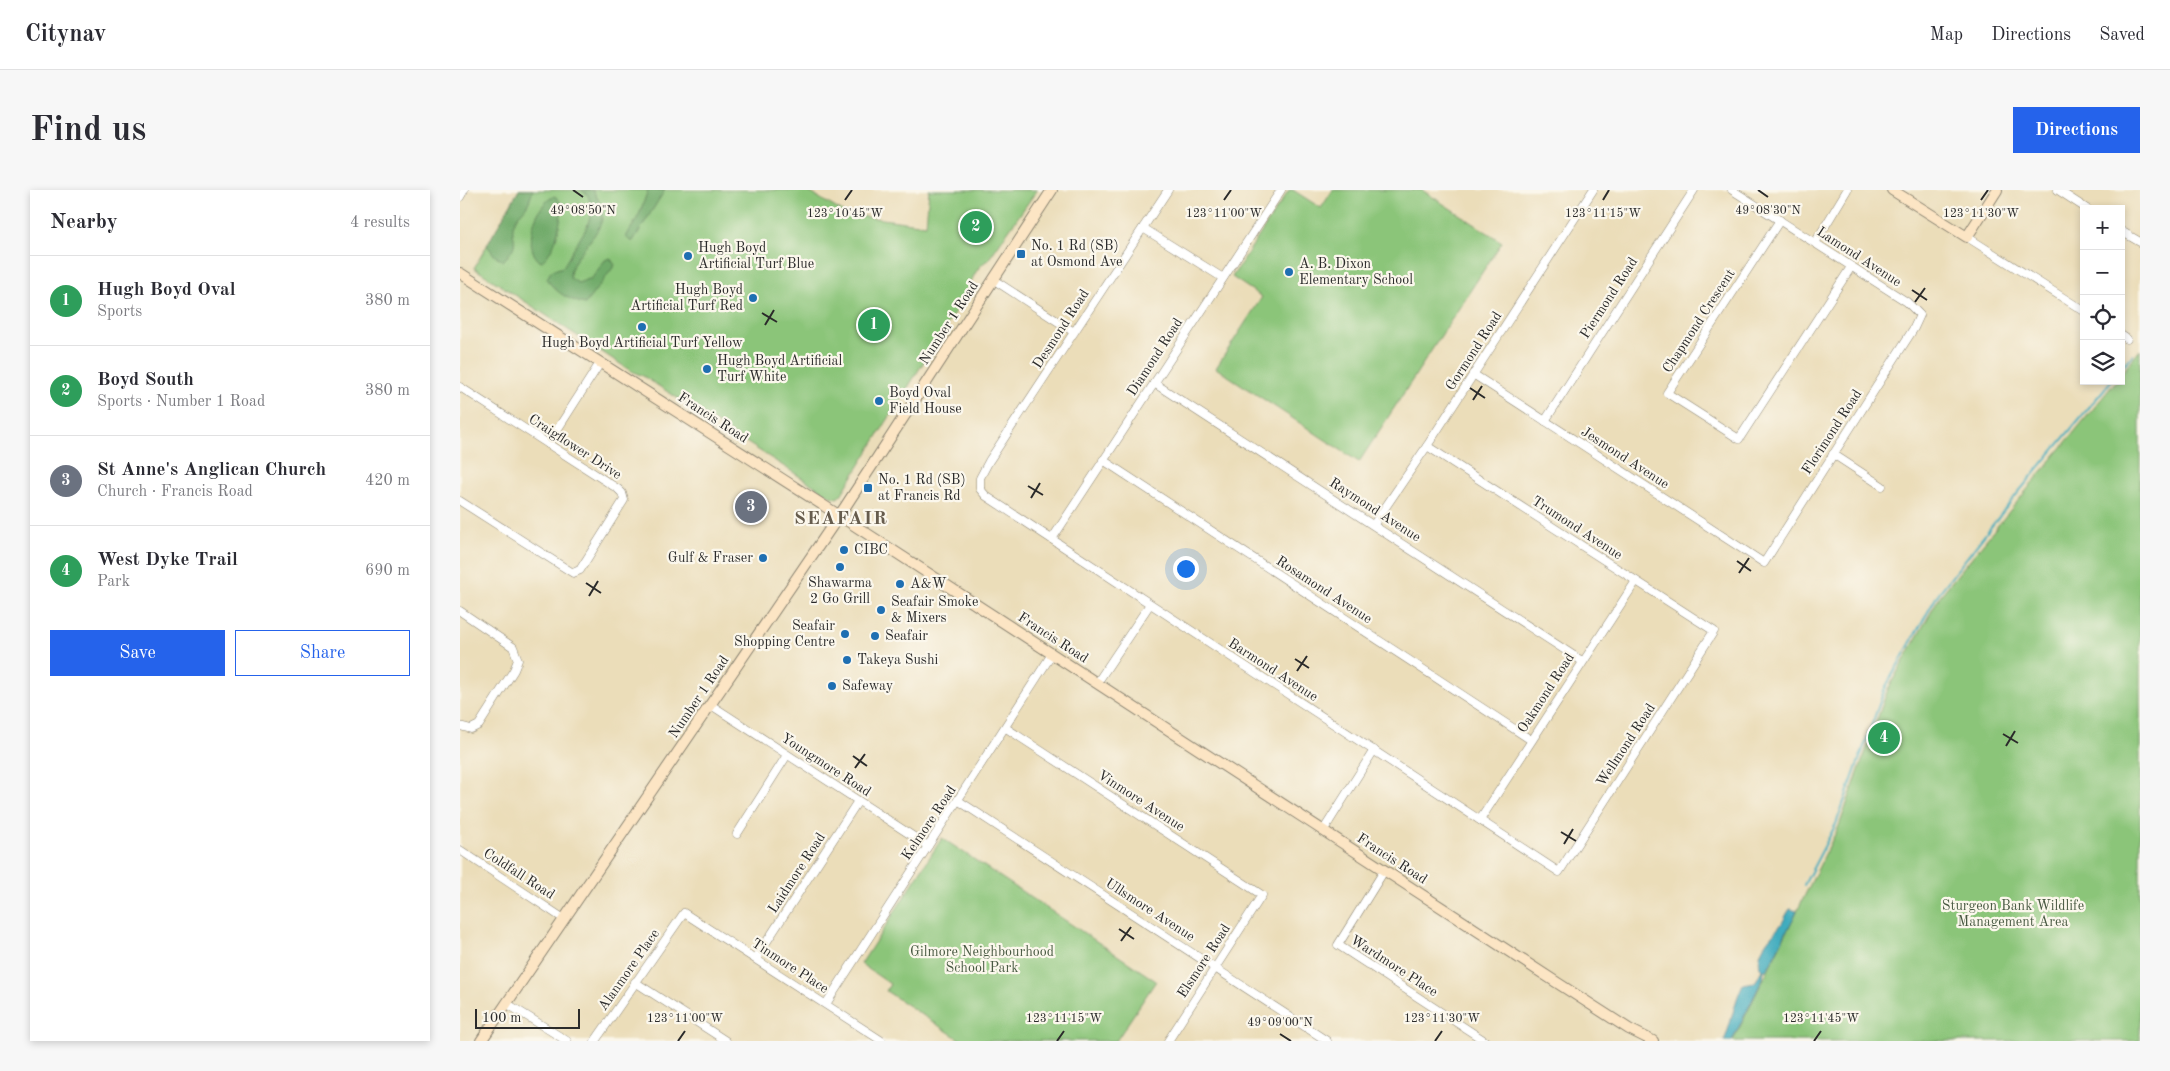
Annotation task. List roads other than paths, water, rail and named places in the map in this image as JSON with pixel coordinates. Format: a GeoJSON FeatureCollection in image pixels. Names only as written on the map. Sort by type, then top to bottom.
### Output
{"type":"FeatureCollection","features":[{"type":"Feature","properties":{"kind":"street"},"geometry":{"type":"LineString","coordinates":[[460,197],[464,190]]}},
{"type":"Feature","properties":{"kind":"street","name":"Number 1 Road"},"geometry":{"type":"LineString","coordinates":[[481,1041],[840,516],[1052,190]]}},
{"type":"Feature","properties":{"kind":"street","name":"Desmond Road"},"geometry":{"type":"LineString","coordinates":[[979,484],[989,461],[1168,190]]}},
{"type":"Feature","properties":{"kind":"street","name":"Diamond Road"},"geometry":{"type":"LineString","coordinates":[[1052,539],[1281,190]]}},
{"type":"Feature","properties":{"kind":"street","name":"Gormond Road"},"geometry":{"type":"LineString","coordinates":[[1374,524],[1427,446],[1593,190]]}},
{"type":"Feature","properties":{"kind":"street","name":"Piermond Road"},"geometry":{"type":"LineString","coordinates":[[1545,420],[1694,190]]}},
{"type":"Feature","properties":{"kind":"street","name":"Lamond Avenue"},"geometry":{"type":"LineString","coordinates":[[1732,190],[1906,302],[1920,315]]}},
{"type":"Feature","properties":{"kind":"street"},"geometry":{"type":"LineString","coordinates":[[1815,243],[1847,190]]}},
{"type":"Feature","properties":{"kind":"street"},"geometry":{"type":"LineString","coordinates":[[1892,190],[2080,308]]}},
{"type":"Feature","properties":{"kind":"street"},"geometry":{"type":"LineString","coordinates":[[1967,237],[1998,190]]}},
{"type":"Feature","properties":{"kind":"street"},"geometry":{"type":"LineString","coordinates":[[2058,190],[2081,205]]}},
{"type":"Feature","properties":{"kind":"street","name":"Chapmond Crescent"},"geometry":{"type":"LineString","coordinates":[[1780,220],[1667,393],[1740,439],[1851,267]]}},
{"type":"Feature","properties":{"kind":"street"},"geometry":{"type":"LineString","coordinates":[[1144,228],[1223,278]]}},
{"type":"Feature","properties":{"kind":"street"},"geometry":{"type":"LineString","coordinates":[[2125,233],[2140,242]]}},
{"type":"Feature","properties":{"kind":"street","name":"Francis Road"},"geometry":{"type":"LineString","coordinates":[[460,273],[840,516],[1629,1029],[1653,1041]]}},
{"type":"Feature","properties":{"kind":"street"},"geometry":{"type":"LineString","coordinates":[[994,280],[1074,332]]}},
{"type":"Feature","properties":{"kind":"street","name":"Florimond Road"},"geometry":{"type":"LineString","coordinates":[[1764,563],[1914,328],[1920,315]]}},
{"type":"Feature","properties":{"kind":"street"},"geometry":{"type":"LineString","coordinates":[[548,444],[600,363]]}},
{"type":"Feature","properties":{"kind":"street","name":"Jesmond Avenue"},"geometry":{"type":"LineString","coordinates":[[1473,374],[1764,563]]}},
{"type":"Feature","properties":{"kind":"street","name":"Raymond Avenue"},"geometry":{"type":"LineString","coordinates":[[1154,383],[1374,524],[1582,661]]}},
{"type":"Feature","properties":{"kind":"street","name":"Craigflower Drive"},"geometry":{"type":"LineString","coordinates":[[460,387],[618,489],[623,495],[621,505],[580,570],[575,573],[567,570],[460,501]]}},
{"type":"Feature","properties":{"kind":"street","name":"Trumond Avenue"},"geometry":{"type":"LineString","coordinates":[[1427,446],[1714,631]]}},
{"type":"Feature","properties":{"kind":"street"},"geometry":{"type":"LineString","coordinates":[[1833,454],[1882,486]]}},
{"type":"Feature","properties":{"kind":"street","name":"Rosamond Avenue"},"geometry":{"type":"LineString","coordinates":[[1103,460],[1531,740]]}},
{"type":"Feature","properties":{"kind":"street","name":"Barmond Avenue"},"geometry":{"type":"LineString","coordinates":[[979,484],[986,496],[1559,872]]}},
{"type":"Feature","properties":{"kind":"street","name":"Oakmond Road"},"geometry":{"type":"LineString","coordinates":[[1480,820],[1636,581]]}},
{"type":"Feature","properties":{"kind":"street"},"geometry":{"type":"LineString","coordinates":[[1097,683],[1150,604]]}},
{"type":"Feature","properties":{"kind":"street"},"geometry":{"type":"LineString","coordinates":[[460,611],[508,642],[518,654],[514,670],[479,725],[471,729],[460,726]]}},
{"type":"Feature","properties":{"kind":"street","name":"Wellmond Road"},"geometry":{"type":"LineString","coordinates":[[1559,872],[1714,631]]}},
{"type":"Feature","properties":{"kind":"street","name":"Kelmore Road"},"geometry":{"type":"LineString","coordinates":[[826,1004],[959,801],[1052,654]]}},
{"type":"Feature","properties":{"kind":"street","name":"Youngmore Road"},"geometry":{"type":"LineString","coordinates":[[711,705],[928,846]]}},
{"type":"Feature","properties":{"kind":"street","name":"Vinmore Avenue"},"geometry":{"type":"LineString","coordinates":[[1006,728],[1262,895]]}},
{"type":"Feature","properties":{"kind":"street"},"geometry":{"type":"LineString","coordinates":[[1323,831],[1374,750]]}},
{"type":"Feature","properties":{"kind":"street"},"geometry":{"type":"LineString","coordinates":[[737,834],[787,755]]}},
{"type":"Feature","properties":{"kind":"street","name":"Laidmore Road"},"geometry":{"type":"LineString","coordinates":[[756,958],[858,801]]}},
{"type":"Feature","properties":{"kind":"street","name":"Ullsmore Avenue"},"geometry":{"type":"LineString","coordinates":[[959,801],[1327,1041]]}},
{"type":"Feature","properties":{"kind":"street","name":"Coldfall Road"},"geometry":{"type":"LineString","coordinates":[[460,850],[564,919]]}},
{"type":"Feature","properties":{"kind":"street","name":"Wardmore Place"},"geometry":{"type":"LineString","coordinates":[[1384,871],[1338,945],[1485,1041]]}},
{"type":"Feature","properties":{"kind":"street","name":"Elsmore Road"},"geometry":{"type":"LineString","coordinates":[[1168,1041],[1262,895]]}},
{"type":"Feature","properties":{"kind":"street","name":"Tinmore Place"},"geometry":{"type":"LineString","coordinates":[[684,914],[756,958],[882,1041]]}},
{"type":"Feature","properties":{"kind":"street","name":"Alanmore Place"},"geometry":{"type":"LineString","coordinates":[[595,1041],[684,914]]}},
{"type":"Feature","properties":{"kind":"street"},"geometry":{"type":"LineString","coordinates":[[635,982],[726,1041]]}},
{"type":"Feature","properties":{"kind":"street"},"geometry":{"type":"LineString","coordinates":[[506,1003],[567,1041]]}},
{"type":"Feature","properties":{"kind":"street","name":"Francis Road"},"geometry":{"type":"LineString","coordinates":[[1629,1029],[1642,1041]]}},
{"type":"Feature","properties":{"kind":"water"},"geometry":{"type":"Polygon","coordinates":[[[1790,909],[1797,911],[1767,970],[1764,970],[1763,978],[1732,1041],[1724,1041],[1743,984],[1755,982],[1763,970],[1760,967],[1759,961],[1762,950],[1790,909]]]}},
{"type":"Feature","properties":{"kind":"waterway"},"geometry":{"type":"LineString","coordinates":[[2125,364],[2133,355]]}},
{"type":"Feature","properties":{"kind":"waterway"},"geometry":{"type":"LineString","coordinates":[[1804,885],[1836,824],[1885,688],[1938,594],[2017,494],[2108,385]]}},
{"type":"Feature","properties":{"kind":"place","name":"Boyd South"},"geometry":{"type":"Point","coordinates":[976,227]}},
{"type":"Feature","properties":{"kind":"place","name":"No. 1 Rd (SB) at Osmond Ave"},"geometry":{"type":"Point","coordinates":[1021,254]}},
{"type":"Feature","properties":{"kind":"place","name":"Hugh Boyd Artificial Turf Blue"},"geometry":{"type":"Point","coordinates":[688,256]}},
{"type":"Feature","properties":{"kind":"place","name":"A. B. Dixon Elementary School"},"geometry":{"type":"Point","coordinates":[1289,272]}},
{"type":"Feature","properties":{"kind":"place","name":"Hugh Boyd Artificial Turf Red"},"geometry":{"type":"Point","coordinates":[753,298]}},
{"type":"Feature","properties":{"kind":"place","name":"Hugh Boyd Oval"},"geometry":{"type":"Point","coordinates":[874,325]}},
{"type":"Feature","properties":{"kind":"place","name":"Hugh Boyd Artificial Turf Yellow"},"geometry":{"type":"Point","coordinates":[642,327]}},
{"type":"Feature","properties":{"kind":"place","name":"Hugh Boyd Artificial Turf White"},"geometry":{"type":"Point","coordinates":[707,369]}},
{"type":"Feature","properties":{"kind":"place","name":"Boyd Oval Field House"},"geometry":{"type":"Point","coordinates":[879,401]}},
{"type":"Feature","properties":{"kind":"place","name":"No. 1 Rd (SB) at Francis Rd"},"geometry":{"type":"Point","coordinates":[868,488]}},
{"type":"Feature","properties":{"kind":"place","name":"St Anne's Anglican Church"},"geometry":{"type":"Point","coordinates":[751,507]}},
{"type":"Feature","properties":{"kind":"place","name":"CIBC"},"geometry":{"type":"Point","coordinates":[844,550]}},
{"type":"Feature","properties":{"kind":"place","name":"Gulf & Fraser"},"geometry":{"type":"Point","coordinates":[763,558]}},
{"type":"Feature","properties":{"kind":"place","name":"Shawarma 2 Go Grill"},"geometry":{"type":"Point","coordinates":[840,567]}},
{"type":"Feature","properties":{"kind":"place","name":"A&W"},"geometry":{"type":"Point","coordinates":[900,584]}},
{"type":"Feature","properties":{"kind":"place","name":"Seafair Smoke & Mixers"},"geometry":{"type":"Point","coordinates":[881,610]}},
{"type":"Feature","properties":{"kind":"place","name":"Seafair Shopping Centre"},"geometry":{"type":"Point","coordinates":[845,634]}},
{"type":"Feature","properties":{"kind":"place","name":"Seafair"},"geometry":{"type":"Point","coordinates":[875,636]}},
{"type":"Feature","properties":{"kind":"place","name":"Takeya Sushi"},"geometry":{"type":"Point","coordinates":[847,660]}},
{"type":"Feature","properties":{"kind":"place","name":"Safeway"},"geometry":{"type":"Point","coordinates":[832,686]}},
{"type":"Feature","properties":{"kind":"place","name":"West Dyke Trail"},"geometry":{"type":"Point","coordinates":[1884,738]}},
{"type":"Feature","properties":{"kind":"district","name":"SEAFAIR"},"geometry":{"type":"Point","coordinates":[841,519]}},
{"type":"Feature","properties":{"kind":"park label","name":"Sturgeon Bank Wildlife Management Area"},"geometry":{"type":"Point","coordinates":[2013,914]}},
{"type":"Feature","properties":{"kind":"park label","name":"Gilmore Neighbourhood School Park"},"geometry":{"type":"Point","coordinates":[982,960]}}]}
